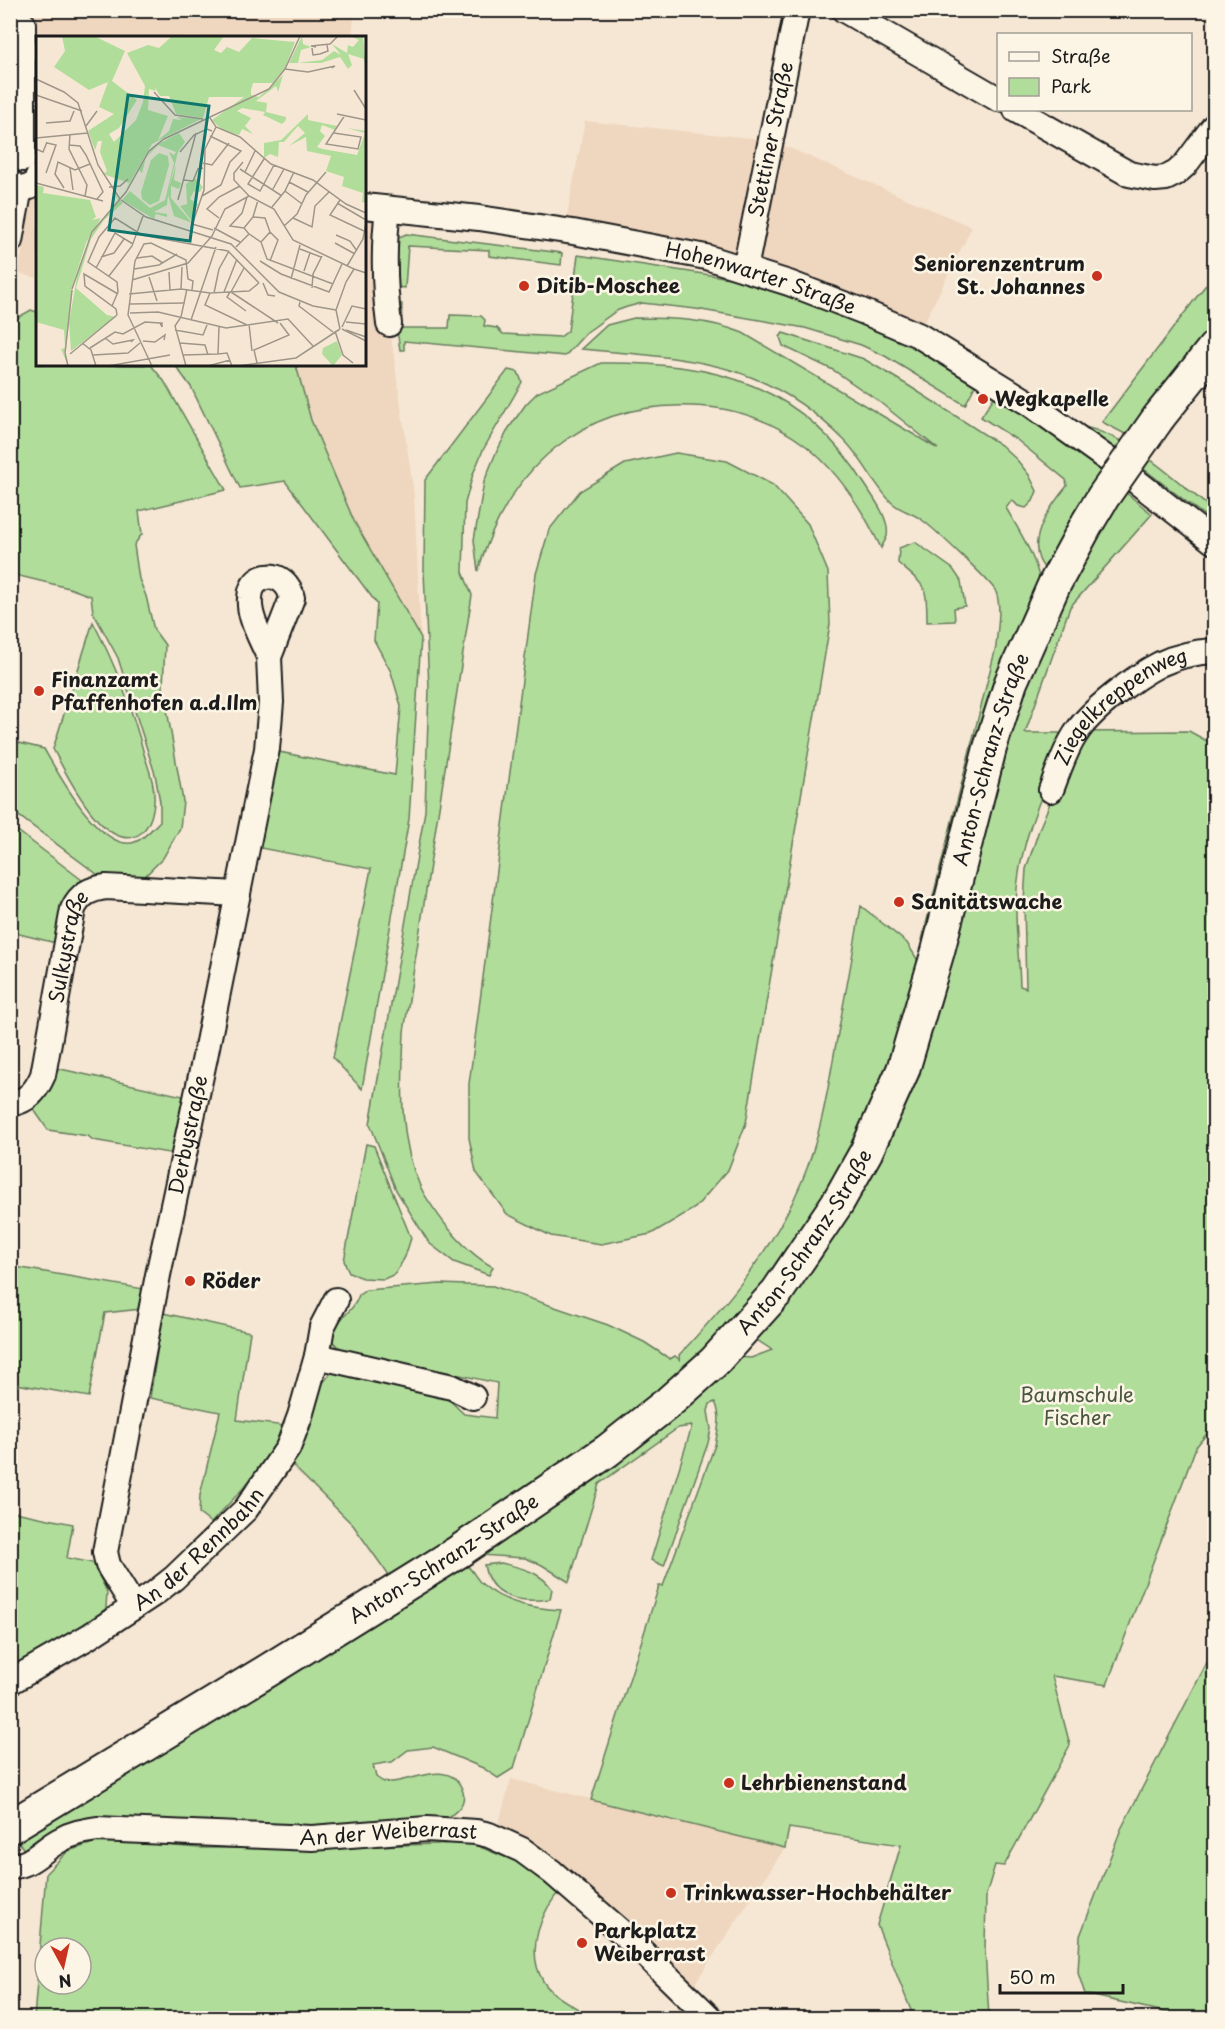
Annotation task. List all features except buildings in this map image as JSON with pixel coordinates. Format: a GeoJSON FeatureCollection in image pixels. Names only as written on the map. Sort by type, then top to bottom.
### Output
{"type":"FeatureCollection","features":[{"type":"Feature","properties":{"kind":"main road","name":"Anton-Schranz-Straße"},"geometry":{"type":"LineString","coordinates":[[10,1827],[458,1552],[607,1451],[669,1402],[714,1362],[777,1292],[838,1202],[866,1152],[903,1070],[938,951],[990,748],[1011,682],[1054,585],[1115,479],[1159,417],[1215,348]]}},
{"type":"Feature","properties":{"kind":"street","name":"Stettiner Straße"},"geometry":{"type":"LineString","coordinates":[[745,269],[797,10]]}},
{"type":"Feature","properties":{"kind":"street"},"geometry":{"type":"LineString","coordinates":[[843,10],[997,98]]}},
{"type":"Feature","properties":{"kind":"street"},"geometry":{"type":"LineString","coordinates":[[10,241],[23,174],[23,24]]}},
{"type":"Feature","properties":{"kind":"street"},"geometry":{"type":"LineString","coordinates":[[1018,111],[1129,174],[1155,179],[1166,178],[1176,173],[1185,165],[1215,126]]}},
{"type":"Feature","properties":{"kind":"street","name":"Hohenwarter Straße"},"geometry":{"type":"LineString","coordinates":[[376,207],[479,218],[573,232],[706,257],[745,269],[862,311],[918,335],[1032,405],[1113,463]]}},
{"type":"Feature","properties":{"kind":"street"},"geometry":{"type":"LineString","coordinates":[[376,207],[384,257],[388,324]]}},
{"type":"Feature","properties":{"kind":"street"},"geometry":{"type":"LineString","coordinates":[[1132,478],[1215,542]]}},
{"type":"Feature","properties":{"kind":"street","name":"Ziegelkreppenweg"},"geometry":{"type":"LineString","coordinates":[[1051,790],[1075,733],[1098,709],[1162,663],[1186,655],[1215,651]]}},
{"type":"Feature","properties":{"kind":"street","name":"Derbystraße"},"geometry":{"type":"LineString","coordinates":[[134,1607],[108,1565],[105,1552],[158,1275],[205,1058],[267,749],[271,709],[269,657]]}},
{"type":"Feature","properties":{"kind":"street","name":"Sulkystraße"},"geometry":{"type":"LineString","coordinates":[[10,1104],[22,1102],[31,1095],[43,1075],[73,909],[82,896],[89,891],[106,887],[238,894]]}},
{"type":"Feature","properties":{"kind":"street","name":"An der Rennbahn"},"geometry":{"type":"LineString","coordinates":[[10,1682],[88,1637],[174,1578],[251,1502],[288,1448],[300,1416],[321,1327],[336,1300]]}},
{"type":"Feature","properties":{"kind":"street"},"geometry":{"type":"LineString","coordinates":[[316,1356],[452,1387],[472,1397]]}},
{"type":"Feature","properties":{"kind":"street","name":"An der Weiberrast"},"geometry":{"type":"LineString","coordinates":[[10,1866],[25,1863],[63,1838],[80,1831],[97,1829],[312,1838],[427,1829],[476,1832],[505,1841],[552,1872],[627,1937],[710,2019]]}},
{"type":"Feature","properties":{"kind":"shaded area"},"geometry":{"type":"Polygon","coordinates":[[[276,10],[354,18],[352,36],[36,36],[36,68],[32,67],[30,11],[276,10]]]}},
{"type":"Feature","properties":{"kind":"shaded area"},"geometry":{"type":"Polygon","coordinates":[[[585,121],[771,140],[972,227],[918,335],[862,311],[564,231],[585,121]]]}},
{"type":"Feature","properties":{"kind":"shaded area"},"geometry":{"type":"Polygon","coordinates":[[[36,181],[36,278],[18,273],[36,181]]]}},
{"type":"Feature","properties":{"kind":"shaded area"},"geometry":{"type":"Polygon","coordinates":[[[366,206],[388,209],[389,324],[414,495],[421,638],[354,521],[311,420],[296,366],[366,366],[366,206]]]}},
{"type":"Feature","properties":{"kind":"shaded area"},"geometry":{"type":"Polygon","coordinates":[[[511,1779],[785,1848],[693,1986],[498,1826],[511,1779]]]}},
{"type":"Feature","properties":{"kind":"green space"},"geometry":{"type":"Polygon","coordinates":[[[406,234],[562,253],[561,265],[489,256],[489,250],[408,246],[405,288],[396,287],[395,239],[406,234]]]}},
{"type":"Feature","properties":{"kind":"green space"},"geometry":{"type":"Polygon","coordinates":[[[578,255],[730,278],[826,309],[912,344],[977,382],[965,405],[885,356],[861,345],[805,328],[696,309],[642,303],[616,311],[587,332],[565,356],[404,341],[404,350],[400,350],[394,309],[398,304],[402,304],[401,328],[449,328],[450,315],[481,316],[485,320],[484,326],[497,328],[503,334],[560,337],[568,331],[578,255]]]}},
{"type":"Feature","properties":{"kind":"green space"},"geometry":{"type":"Polygon","coordinates":[[[1214,274],[1214,324],[1131,437],[1102,422],[1214,274]]]}},
{"type":"Feature","properties":{"kind":"green space"},"geometry":{"type":"Polygon","coordinates":[[[31,310],[36,312],[36,366],[152,366],[164,381],[226,490],[139,511],[142,534],[134,545],[139,579],[146,596],[154,630],[165,645],[163,687],[183,801],[180,828],[163,858],[139,882],[105,880],[11,810],[11,741],[44,749],[82,809],[108,836],[122,842],[135,842],[145,836],[160,821],[160,802],[155,774],[118,658],[93,612],[91,596],[69,588],[11,574],[11,356],[17,318],[31,310]]]}},
{"type":"Feature","properties":{"kind":"green space"},"geometry":{"type":"Polygon","coordinates":[[[634,318],[703,322],[743,333],[938,449],[877,400],[833,370],[783,346],[780,337],[783,333],[864,359],[1001,445],[1029,475],[1037,491],[1033,501],[1026,508],[1018,506],[1012,500],[1006,508],[1032,557],[1041,588],[929,941],[922,940],[996,647],[999,612],[996,592],[928,525],[891,502],[844,440],[814,413],[784,393],[753,378],[690,361],[581,349],[607,325],[634,318]]]}},
{"type":"Feature","properties":{"kind":"green space"},"geometry":{"type":"Polygon","coordinates":[[[601,363],[682,367],[718,374],[752,386],[784,402],[814,423],[841,451],[866,486],[886,523],[887,536],[881,548],[858,506],[840,480],[806,446],[793,437],[752,417],[723,409],[692,406],[652,407],[616,415],[584,429],[555,448],[530,472],[509,501],[492,534],[478,571],[474,540],[484,482],[509,428],[537,393],[601,363]]]}},
{"type":"Feature","properties":{"kind":"green space"},"geometry":{"type":"Polygon","coordinates":[[[176,366],[296,366],[311,420],[354,521],[421,638],[409,819],[362,1089],[333,1058],[371,869],[255,847],[274,751],[395,775],[401,706],[391,672],[374,640],[377,604],[285,481],[240,488],[191,387],[176,366]]]}},
{"type":"Feature","properties":{"kind":"green space"},"geometry":{"type":"Polygon","coordinates":[[[508,370],[518,372],[522,382],[483,450],[465,503],[463,572],[472,595],[404,1032],[403,1071],[405,1129],[408,1149],[420,1186],[455,1236],[493,1267],[489,1275],[454,1262],[429,1243],[396,1190],[370,1124],[425,811],[429,688],[424,571],[425,480],[508,370]]]}},
{"type":"Feature","properties":{"kind":"green space"},"geometry":{"type":"Polygon","coordinates":[[[996,394],[1092,459],[1105,477],[1048,572],[1040,562],[1037,540],[1040,528],[1052,506],[1067,486],[1066,480],[1017,440],[981,417],[996,394]]]}},
{"type":"Feature","properties":{"kind":"green space"},"geometry":{"type":"Polygon","coordinates":[[[1081,426],[1118,439],[1152,461],[1214,511],[1214,523],[1140,466],[1081,426]]]}},
{"type":"Feature","properties":{"kind":"green space"},"geometry":{"type":"Polygon","coordinates":[[[676,453],[727,461],[773,485],[808,524],[828,572],[830,624],[746,1123],[728,1170],[695,1208],[651,1234],[601,1244],[551,1236],[507,1214],[476,1172],[469,1138],[469,1084],[536,574],[549,530],[580,491],[625,464],[676,453]]]}},
{"type":"Feature","properties":{"kind":"green space","name":"Baumschule Fischer"},"geometry":{"type":"Polygon","coordinates":[[[1124,491],[1152,514],[1070,607],[1025,733],[1059,733],[1064,739],[1037,808],[1021,862],[1016,906],[1020,986],[1026,988],[1024,902],[1026,869],[1040,827],[1072,750],[1082,732],[1189,731],[1214,745],[1214,1425],[1196,1447],[1107,1685],[1052,1676],[1070,1745],[1004,1866],[995,1865],[986,1895],[985,1950],[989,2018],[914,2018],[877,1925],[901,1845],[789,1828],[785,1848],[591,1800],[659,1586],[663,1586],[715,1445],[719,1418],[715,1402],[710,1404],[708,1411],[711,1429],[708,1443],[664,1566],[651,1560],[692,1426],[678,1428],[599,1484],[569,1582],[542,1565],[525,1558],[480,1555],[738,1357],[751,1358],[772,1350],[754,1338],[839,1215],[1037,642],[1124,491]]]}},
{"type":"Feature","properties":{"kind":"green space"},"geometry":{"type":"Polygon","coordinates":[[[915,542],[953,569],[961,581],[965,606],[954,608],[955,621],[927,622],[923,587],[898,563],[899,548],[915,542]]]}},
{"type":"Feature","properties":{"kind":"green space"},"geometry":{"type":"Polygon","coordinates":[[[93,622],[116,670],[153,785],[154,805],[150,821],[141,833],[128,838],[114,834],[101,824],[88,809],[53,749],[93,622]]]}},
{"type":"Feature","properties":{"kind":"green space"},"geometry":{"type":"Polygon","coordinates":[[[10,825],[82,880],[70,892],[56,943],[11,932],[11,911],[18,879],[11,874],[10,825]]]}},
{"type":"Feature","properties":{"kind":"green space"},"geometry":{"type":"Polygon","coordinates":[[[861,906],[907,943],[917,959],[917,987],[892,1067],[849,1163],[752,1308],[655,1401],[392,1580],[353,1525],[286,1459],[309,1432],[322,1384],[331,1373],[342,1372],[443,1394],[464,1414],[495,1418],[497,1383],[341,1349],[333,1342],[330,1335],[336,1324],[357,1301],[359,1295],[366,1290],[440,1284],[493,1286],[608,1325],[644,1342],[670,1359],[675,1356],[680,1360],[679,1355],[715,1316],[764,1252],[802,1181],[814,1149],[826,1100],[861,906]]]}},
{"type":"Feature","properties":{"kind":"green space"},"geometry":{"type":"Polygon","coordinates":[[[56,1068],[183,1096],[174,1154],[48,1130],[30,1104],[56,1068]]]}},
{"type":"Feature","properties":{"kind":"green space"},"geometry":{"type":"Polygon","coordinates":[[[366,1144],[374,1146],[411,1238],[405,1257],[395,1274],[384,1279],[362,1278],[349,1272],[344,1261],[366,1144]]]}},
{"type":"Feature","properties":{"kind":"green space"},"geometry":{"type":"Polygon","coordinates":[[[10,1266],[144,1289],[141,1309],[105,1313],[89,1397],[11,1383],[10,1266]]]}},
{"type":"Feature","properties":{"kind":"green space"},"geometry":{"type":"Polygon","coordinates":[[[163,1313],[250,1332],[237,1420],[286,1426],[262,1465],[211,1523],[199,1514],[200,1495],[220,1412],[150,1398],[163,1313]]]}},
{"type":"Feature","properties":{"kind":"green space"},"geometry":{"type":"Polygon","coordinates":[[[10,1511],[73,1524],[67,1558],[93,1563],[107,1592],[106,1608],[91,1622],[10,1669],[10,1511]]]}},
{"type":"Feature","properties":{"kind":"green space"},"geometry":{"type":"Polygon","coordinates":[[[463,1563],[482,1584],[500,1596],[529,1606],[561,1610],[514,1768],[498,1778],[483,1768],[433,1747],[408,1750],[392,1762],[373,1765],[376,1777],[384,1782],[439,1773],[449,1775],[457,1781],[463,1792],[463,1802],[441,1823],[297,1832],[164,1825],[27,1855],[17,1839],[463,1563]]]}},
{"type":"Feature","properties":{"kind":"green space"},"geometry":{"type":"Polygon","coordinates":[[[501,1563],[530,1571],[542,1578],[552,1589],[550,1599],[518,1599],[500,1592],[487,1576],[484,1565],[501,1563]]]}},
{"type":"Feature","properties":{"kind":"green space"},"geometry":{"type":"Polygon","coordinates":[[[1214,1649],[1214,2018],[1191,2018],[1085,1994],[1078,1973],[1080,1936],[1121,1829],[1214,1649]]]}},
{"type":"Feature","properties":{"kind":"green space"},"geometry":{"type":"Polygon","coordinates":[[[103,1840],[199,1848],[307,1848],[470,1843],[515,1861],[563,1887],[542,1919],[535,1957],[547,1987],[591,2018],[34,2018],[36,1996],[93,1996],[93,1936],[41,1936],[46,1873],[68,1851],[103,1840]]]}},
{"type":"Feature","properties":{"kind":"place","name":"Seniorenzentrum St. Johannes"},"geometry":{"type":"Point","coordinates":[1097,276]}},
{"type":"Feature","properties":{"kind":"place","name":"Ditib-Moschee"},"geometry":{"type":"Point","coordinates":[524,286]}},
{"type":"Feature","properties":{"kind":"place","name":"Wegkapelle"},"geometry":{"type":"Point","coordinates":[983,399]}},
{"type":"Feature","properties":{"kind":"place","name":"Finanzamt Pfaffenhofen a.d.Ilm"},"geometry":{"type":"Point","coordinates":[39,691]}},
{"type":"Feature","properties":{"kind":"place","name":"Sanitätswache"},"geometry":{"type":"Point","coordinates":[899,902]}},
{"type":"Feature","properties":{"kind":"place","name":"Röder"},"geometry":{"type":"Point","coordinates":[190,1281]}},
{"type":"Feature","properties":{"kind":"place","name":"Lehrbienenstand"},"geometry":{"type":"Point","coordinates":[729,1783]}},
{"type":"Feature","properties":{"kind":"place","name":"Trinkwasser-Hochbehälter"},"geometry":{"type":"Point","coordinates":[671,1893]}},
{"type":"Feature","properties":{"kind":"place","name":"Parkplatz Weiberrast"},"geometry":{"type":"Point","coordinates":[582,1943]}}]}
